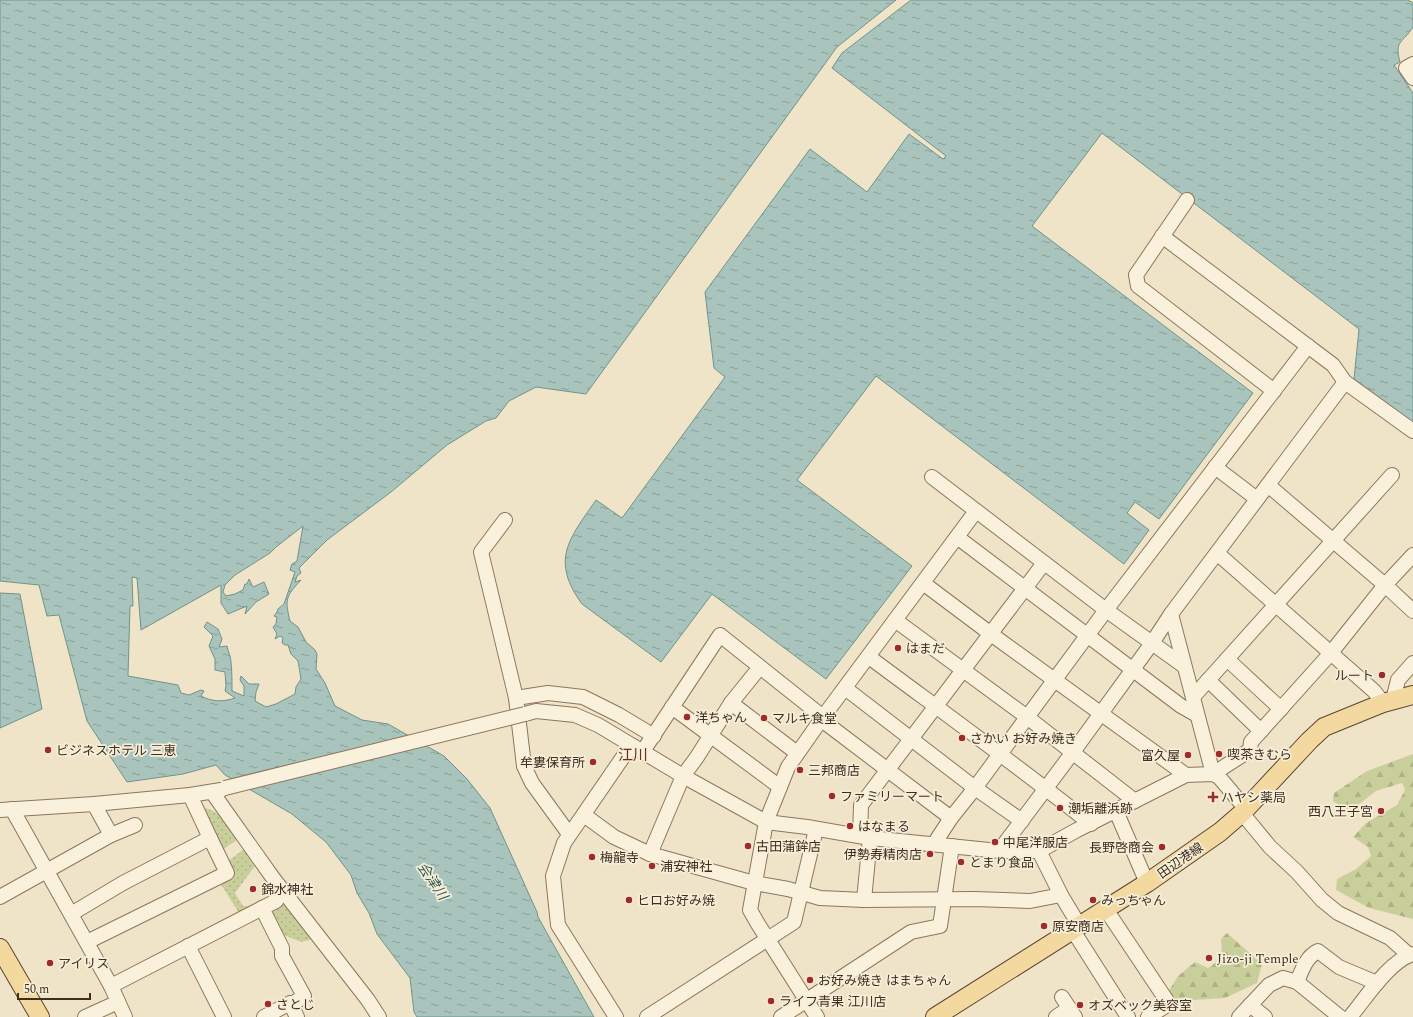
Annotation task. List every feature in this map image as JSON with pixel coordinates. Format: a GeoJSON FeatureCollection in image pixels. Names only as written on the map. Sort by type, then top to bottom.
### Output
{"type":"FeatureCollection","features":[{"type":"Feature","properties":{"kind":"main road","name":"田辺港線"},"geometry":{"type":"LineString","coordinates":[[935,1017],[1105,908],[1147,883],[1220,832],[1244,811],[1309,741],[1324,727],[1388,701],[1413,695]]}},
{"type":"Feature","properties":{"kind":"main road"},"geometry":{"type":"LineString","coordinates":[[0,948],[5,970],[40,1017]]}},
{"type":"Feature","properties":{"kind":"street"},"geometry":{"type":"LineString","coordinates":[[1413,64],[1406,68],[1413,78]]}},
{"type":"Feature","properties":{"kind":"street"},"geometry":{"type":"LineString","coordinates":[[1187,200],[1136,275],[1138,286],[1274,391]]}},
{"type":"Feature","properties":{"kind":"street"},"geometry":{"type":"LineString","coordinates":[[1162,236],[1333,365],[1345,382],[1413,431]]}},
{"type":"Feature","properties":{"kind":"street"},"geometry":{"type":"LineString","coordinates":[[934,844],[951,818],[975,788],[1106,610],[1308,346]]}},
{"type":"Feature","properties":{"kind":"street"},"geometry":{"type":"LineString","coordinates":[[999,851],[1073,752],[1152,643],[1171,614],[1345,382]]}},
{"type":"Feature","properties":{"kind":"street"},"geometry":{"type":"LineString","coordinates":[[1216,467],[1257,499]]}},
{"type":"Feature","properties":{"kind":"street"},"geometry":{"type":"LineString","coordinates":[[1193,698],[1392,475]]}},
{"type":"Feature","properties":{"kind":"street"},"geometry":{"type":"LineString","coordinates":[[932,477],[1106,610],[1184,666]]}},
{"type":"Feature","properties":{"kind":"street"},"geometry":{"type":"LineString","coordinates":[[1268,485],[1385,585],[1413,611]]}},
{"type":"Feature","properties":{"kind":"street"},"geometry":{"type":"LineString","coordinates":[[817,1017],[750,910],[766,822],[788,767],[797,753],[976,511]]}},
{"type":"Feature","properties":{"kind":"street"},"geometry":{"type":"LineString","coordinates":[[505,520],[482,552],[516,698],[524,766],[532,783],[570,834]]}},
{"type":"Feature","properties":{"kind":"street"},"geometry":{"type":"LineString","coordinates":[[957,537],[1132,670],[1181,706],[1197,715]]}},
{"type":"Feature","properties":{"kind":"street"},"geometry":{"type":"LineString","coordinates":[[1217,553],[1330,654],[1388,701],[1398,680],[1413,663]]}},
{"type":"Feature","properties":{"kind":"street"},"geometry":{"type":"LineString","coordinates":[[1213,774],[1250,750],[1251,742],[1330,654],[1385,585],[1413,555]]}},
{"type":"Feature","properties":{"kind":"street"},"geometry":{"type":"LineString","coordinates":[[864,900],[865,837],[861,805],[964,671],[1044,563]]}},
{"type":"Feature","properties":{"kind":"street"},"geometry":{"type":"LineString","coordinates":[[923,583],[1186,775]]}},
{"type":"Feature","properties":{"kind":"street"},"geometry":{"type":"LineString","coordinates":[[1171,614],[1213,774]]}},
{"type":"Feature","properties":{"kind":"street"},"geometry":{"type":"LineString","coordinates":[[896,620],[1027,717],[1136,801]]}},
{"type":"Feature","properties":{"kind":"street"},"geometry":{"type":"LineString","coordinates":[[616,1017],[558,925],[553,876],[564,843],[623,757],[654,736],[720,635],[823,717],[827,724],[951,818]]}},
{"type":"Feature","properties":{"kind":"street"},"geometry":{"type":"LineString","coordinates":[[869,657],[1091,824]]}},
{"type":"Feature","properties":{"kind":"street"},"geometry":{"type":"LineString","coordinates":[[1227,659],[1281,709]]}},
{"type":"Feature","properties":{"kind":"street"},"geometry":{"type":"LineString","coordinates":[[650,854],[683,776],[731,703],[760,667]]}},
{"type":"Feature","properties":{"kind":"street"},"geometry":{"type":"LineString","coordinates":[[1208,680],[1261,731]]}},
{"type":"Feature","properties":{"kind":"street"},"geometry":{"type":"LineString","coordinates":[[845,688],[912,738],[975,788],[1022,821]]}},
{"type":"Feature","properties":{"kind":"street"},"geometry":{"type":"LineString","coordinates":[[516,698],[548,693],[583,697],[619,715],[654,736]]}},
{"type":"Feature","properties":{"kind":"street"},"geometry":{"type":"LineString","coordinates":[[731,703],[797,753]]}},
{"type":"Feature","properties":{"kind":"street"},"geometry":{"type":"LineString","coordinates":[[672,708],[780,787]]}},
{"type":"Feature","properties":{"kind":"street"},"geometry":{"type":"LineString","coordinates":[[125,1017],[111,986],[47,872],[6,809],[94,804],[190,795],[219,790],[536,711],[575,714],[598,725],[683,776],[766,822],[865,837],[999,851],[1039,852],[1186,775],[1213,774],[1219,777],[1270,847],[1297,872],[1322,900],[1338,913],[1390,938],[1411,955],[1396,964],[1377,983],[1350,1017]]}},
{"type":"Feature","properties":{"kind":"street"},"geometry":{"type":"LineString","coordinates":[[219,790],[285,892],[368,1000],[379,1017]]}},
{"type":"Feature","properties":{"kind":"street"},"geometry":{"type":"LineString","coordinates":[[87,942],[228,873],[190,795]]}},
{"type":"Feature","properties":{"kind":"street"},"geometry":{"type":"LineString","coordinates":[[94,804],[111,835]]}},
{"type":"Feature","properties":{"kind":"street"},"geometry":{"type":"LineString","coordinates":[[1116,811],[1147,883]]}},
{"type":"Feature","properties":{"kind":"street"},"geometry":{"type":"LineString","coordinates":[[584,815],[614,837],[650,854],[754,883],[820,898],[864,900],[1030,901],[1061,895]]}},
{"type":"Feature","properties":{"kind":"street"},"geometry":{"type":"LineString","coordinates":[[0,897],[111,835],[135,825]]}},
{"type":"Feature","properties":{"kind":"street"},"geometry":{"type":"LineString","coordinates":[[647,1017],[794,922],[816,829]]}},
{"type":"Feature","properties":{"kind":"street"},"geometry":{"type":"LineString","coordinates":[[71,914],[123,882],[210,838]]}},
{"type":"Feature","properties":{"kind":"street"},"geometry":{"type":"LineString","coordinates":[[781,1017],[911,932],[940,926],[952,846]]}},
{"type":"Feature","properties":{"kind":"street"},"geometry":{"type":"LineString","coordinates":[[1039,852],[1061,895],[1075,927],[1128,1017]]}},
{"type":"Feature","properties":{"kind":"street"},"geometry":{"type":"LineString","coordinates":[[111,986],[276,901],[278,897],[285,892]]}},
{"type":"Feature","properties":{"kind":"street"},"geometry":{"type":"LineString","coordinates":[[262,908],[282,948],[282,956],[304,996],[294,1011],[290,1003],[264,1017]]}},
{"type":"Feature","properties":{"kind":"street"},"geometry":{"type":"LineString","coordinates":[[1105,908],[1167,1002],[1164,1007],[1148,1017]]}},
{"type":"Feature","properties":{"kind":"street"},"geometry":{"type":"LineString","coordinates":[[188,946],[224,1017]]}},
{"type":"Feature","properties":{"kind":"street"},"geometry":{"type":"LineString","coordinates":[[1297,982],[1302,968],[1311,954],[1318,951],[1339,966],[1377,983]]}},
{"type":"Feature","properties":{"kind":"street"},"geometry":{"type":"LineString","coordinates":[[1239,1017],[1269,985],[1283,978],[1297,982],[1340,1017]]}},
{"type":"Feature","properties":{"kind":"street"},"geometry":{"type":"LineString","coordinates":[[85,1017],[118,1002]]}},
{"type":"Feature","properties":{"kind":"street"},"geometry":{"type":"LineString","coordinates":[[1250,1005],[1265,1017]]}},
{"type":"Feature","properties":{"kind":"street"},"geometry":{"type":"LineString","coordinates":[[1056,1017],[1068,1007]]}},
{"type":"Feature","properties":{"kind":"green space"},"geometry":{"type":"Polygon","coordinates":[[[1413,754],[1413,919],[1369,908],[1336,890],[1337,879],[1356,869],[1371,856],[1368,847],[1353,837],[1366,823],[1397,805],[1405,790],[1402,783],[1376,791],[1358,805],[1346,810],[1333,801],[1334,793],[1367,771],[1413,754]]]}},
{"type":"Feature","properties":{"kind":"green space"},"geometry":{"type":"Polygon","coordinates":[[[202,807],[219,815],[227,823],[238,839],[221,851],[202,807]]]}},
{"type":"Feature","properties":{"kind":"green space"},"geometry":{"type":"Polygon","coordinates":[[[244,849],[255,866],[235,893],[243,906],[253,906],[241,916],[220,883],[227,862],[244,849]]]}},
{"type":"Feature","properties":{"kind":"green space"},"geometry":{"type":"Polygon","coordinates":[[[282,900],[313,939],[301,942],[279,933],[267,910],[282,900]]]}},
{"type":"Feature","properties":{"kind":"green space"},"geometry":{"type":"Polygon","coordinates":[[[1227,933],[1262,964],[1257,983],[1225,998],[1178,1001],[1167,994],[1178,976],[1195,962],[1208,968],[1222,958],[1221,939],[1227,933]]]}},
{"type":"Feature","properties":{"kind":"water","name":"会津川"},"geometry":{"type":"Polygon","coordinates":[[[0,0],[896,0],[837,47],[586,394],[536,387],[509,401],[496,418],[486,421],[447,445],[391,492],[327,540],[299,568],[301,573],[297,576],[295,582],[301,580],[289,595],[287,608],[290,621],[298,627],[306,642],[315,650],[317,654],[316,669],[325,683],[335,706],[362,720],[388,724],[444,756],[467,779],[490,808],[538,917],[594,1017],[417,1017],[414,1012],[410,978],[377,934],[369,913],[357,893],[351,875],[326,842],[292,814],[225,775],[216,765],[183,774],[127,782],[87,721],[59,615],[47,616],[39,585],[0,581],[0,0]],[[303,526],[270,553],[235,575],[225,585],[223,592],[226,596],[243,590],[249,579],[253,587],[264,582],[269,594],[256,602],[245,614],[247,606],[228,614],[221,603],[221,585],[141,630],[137,578],[132,577],[133,606],[130,606],[128,676],[178,685],[181,693],[189,695],[201,690],[204,691],[201,696],[213,700],[222,701],[235,698],[225,691],[225,672],[215,670],[215,659],[209,646],[213,636],[204,627],[207,622],[218,629],[222,639],[219,647],[227,646],[231,660],[232,691],[244,696],[244,686],[240,680],[241,676],[249,684],[259,684],[255,701],[266,707],[276,704],[295,694],[296,687],[301,679],[298,661],[291,654],[288,645],[282,643],[283,638],[280,636],[275,639],[277,634],[273,627],[276,624],[277,617],[274,616],[278,609],[284,604],[295,572],[290,570],[292,564],[297,561],[303,526]]]}},
{"type":"Feature","properties":{"kind":"water"},"geometry":{"type":"Polygon","coordinates":[[[911,0],[1408,0],[1413,3],[1413,27],[1400,42],[1398,55],[1400,62],[1394,65],[1413,93],[1413,422],[1354,379],[1359,329],[1102,133],[1032,226],[1253,393],[1159,519],[1135,502],[1127,513],[1149,530],[1124,564],[876,376],[797,480],[912,566],[826,679],[712,594],[661,662],[582,604],[572,588],[567,575],[565,562],[571,538],[596,500],[622,518],[725,377],[714,368],[705,292],[810,149],[867,192],[909,134],[943,159],[946,156],[832,68],[842,53],[911,0]]]}},
{"type":"Feature","properties":{"kind":"water"},"geometry":{"type":"Polygon","coordinates":[[[0,593],[20,594],[42,709],[0,728],[0,593]]]}},
{"type":"Feature","properties":{"kind":"place","name":"はまだ"},"geometry":{"type":"Point","coordinates":[898,648]}},
{"type":"Feature","properties":{"kind":"place","name":"ルート"},"geometry":{"type":"Point","coordinates":[1382,675]}},
{"type":"Feature","properties":{"kind":"place","name":"洋ちゃん"},"geometry":{"type":"Point","coordinates":[687,717]}},
{"type":"Feature","properties":{"kind":"place","name":"マルキ食堂"},"geometry":{"type":"Point","coordinates":[764,718]}},
{"type":"Feature","properties":{"kind":"place","name":"さかい お好み焼き"},"geometry":{"type":"Point","coordinates":[962,738]}},
{"type":"Feature","properties":{"kind":"place","name":"ビジネスホテル 三恵"},"geometry":{"type":"Point","coordinates":[48,750]}},
{"type":"Feature","properties":{"kind":"place","name":"喫茶きむら"},"geometry":{"type":"Point","coordinates":[1219,754]}},
{"type":"Feature","properties":{"kind":"place","name":"富久屋"},"geometry":{"type":"Point","coordinates":[1188,755]}},
{"type":"Feature","properties":{"kind":"place","name":"牟婁保育所"},"geometry":{"type":"Point","coordinates":[593,762]}},
{"type":"Feature","properties":{"kind":"place","name":"三邦商店"},"geometry":{"type":"Point","coordinates":[800,770]}},
{"type":"Feature","properties":{"kind":"place","name":"ファミリーマート"},"geometry":{"type":"Point","coordinates":[832,796]}},
{"type":"Feature","properties":{"kind":"place","name":"ハヤシ薬局"},"geometry":{"type":"Point","coordinates":[1213,797]}},
{"type":"Feature","properties":{"kind":"place","name":"潮垢離浜跡"},"geometry":{"type":"Point","coordinates":[1060,808]}},
{"type":"Feature","properties":{"kind":"place","name":"西八王子宮"},"geometry":{"type":"Point","coordinates":[1381,811]}},
{"type":"Feature","properties":{"kind":"place","name":"はなまる"},"geometry":{"type":"Point","coordinates":[850,826]}},
{"type":"Feature","properties":{"kind":"place","name":"中尾洋服店"},"geometry":{"type":"Point","coordinates":[995,842]}},
{"type":"Feature","properties":{"kind":"place","name":"古田蒲鉾店"},"geometry":{"type":"Point","coordinates":[748,846]}},
{"type":"Feature","properties":{"kind":"place","name":"長野啓商会"},"geometry":{"type":"Point","coordinates":[1162,847]}},
{"type":"Feature","properties":{"kind":"place","name":"伊勢寿精肉店"},"geometry":{"type":"Point","coordinates":[930,854]}},
{"type":"Feature","properties":{"kind":"place","name":"梅龍寺"},"geometry":{"type":"Point","coordinates":[592,857]}},
{"type":"Feature","properties":{"kind":"place","name":"とまり食品"},"geometry":{"type":"Point","coordinates":[961,862]}},
{"type":"Feature","properties":{"kind":"place","name":"浦安神社"},"geometry":{"type":"Point","coordinates":[652,866]}},
{"type":"Feature","properties":{"kind":"place","name":"錦水神社"},"geometry":{"type":"Point","coordinates":[253,889]}},
{"type":"Feature","properties":{"kind":"place","name":"ヒロお好み焼"},"geometry":{"type":"Point","coordinates":[629,900]}},
{"type":"Feature","properties":{"kind":"place","name":"みっちゃん"},"geometry":{"type":"Point","coordinates":[1093,900]}},
{"type":"Feature","properties":{"kind":"place","name":"原安商店"},"geometry":{"type":"Point","coordinates":[1044,926]}},
{"type":"Feature","properties":{"kind":"place","name":"Jizo-ji Temple"},"geometry":{"type":"Point","coordinates":[1209,958]}},
{"type":"Feature","properties":{"kind":"place","name":"アイリス"},"geometry":{"type":"Point","coordinates":[50,963]}},
{"type":"Feature","properties":{"kind":"place","name":"お好み焼き はまちゃん"},"geometry":{"type":"Point","coordinates":[810,980]}},
{"type":"Feature","properties":{"kind":"place","name":"ライフ青果 江川店"},"geometry":{"type":"Point","coordinates":[771,1001]}},
{"type":"Feature","properties":{"kind":"place","name":"さとじ"},"geometry":{"type":"Point","coordinates":[268,1004]}},
{"type":"Feature","properties":{"kind":"place","name":"オズベック美容室"},"geometry":{"type":"Point","coordinates":[1080,1005]}},
{"type":"Feature","properties":{"kind":"district","name":"江川"},"geometry":{"type":"Point","coordinates":[633,755]}}]}
